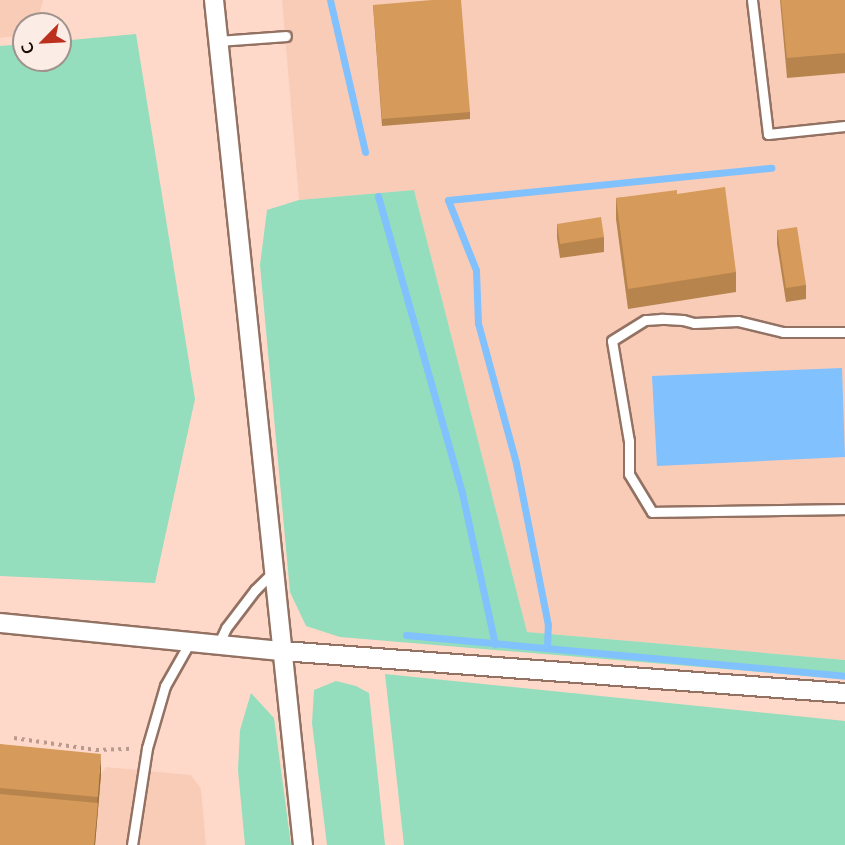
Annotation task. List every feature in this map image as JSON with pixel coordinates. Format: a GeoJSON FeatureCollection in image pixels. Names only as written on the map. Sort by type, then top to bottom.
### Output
{"type":"FeatureCollection","features":[{"type":"Feature","properties":{"kind":"street"},"geometry":{"type":"LineString","coordinates":[[214,0],[303,845]]}},
{"type":"Feature","properties":{"kind":"street"},"geometry":{"type":"LineString","coordinates":[[0,623],[191,640],[282,651],[845,693]]}},
{"type":"Feature","properties":{"kind":"lane"},"geometry":{"type":"LineString","coordinates":[[752,0],[768,134],[845,126]]}},
{"type":"Feature","properties":{"kind":"lane"},"geometry":{"type":"LineString","coordinates":[[219,41],[286,36]]}},
{"type":"Feature","properties":{"kind":"lane"},"geometry":{"type":"LineString","coordinates":[[845,332],[783,332],[738,321],[694,323],[661,319],[645,320],[612,341],[629,441],[629,474],[652,512],[845,508]]}},
{"type":"Feature","properties":{"kind":"lane"},"geometry":{"type":"LineString","coordinates":[[219,643],[240,609],[274,571]]}},
{"type":"Feature","properties":{"kind":"lane"},"geometry":{"type":"LineString","coordinates":[[132,845],[147,748],[165,686],[191,640]]}},
{"type":"Feature","properties":{"kind":"path"},"geometry":{"type":"LineString","coordinates":[[14,738],[96,750],[147,748]]}},
{"type":"Feature","properties":{"kind":"shaded area"},"geometry":{"type":"Polygon","coordinates":[[[0,0],[43,0],[40,12],[12,12],[12,36],[0,38],[0,0]]]}},
{"type":"Feature","properties":{"kind":"shaded area"},"geometry":{"type":"Polygon","coordinates":[[[282,0],[845,0],[845,660],[527,632],[414,190],[299,200],[282,0]]]}},
{"type":"Feature","properties":{"kind":"shaded area"},"geometry":{"type":"Polygon","coordinates":[[[0,765],[101,774],[106,767],[191,775],[201,789],[206,845],[0,845],[0,765]]]}},
{"type":"Feature","properties":{"kind":"green space"},"geometry":{"type":"Polygon","coordinates":[[[136,34],[195,399],[155,583],[0,576],[0,46],[12,45],[12,72],[72,72],[72,40],[136,34]]]}},
{"type":"Feature","properties":{"kind":"green space"},"geometry":{"type":"Polygon","coordinates":[[[414,190],[527,632],[845,660],[845,679],[340,637],[306,626],[290,592],[260,265],[267,210],[299,200],[414,190]]]}},
{"type":"Feature","properties":{"kind":"green space"},"geometry":{"type":"Polygon","coordinates":[[[385,674],[845,721],[845,845],[404,845],[385,674]]]}},
{"type":"Feature","properties":{"kind":"green space"},"geometry":{"type":"Polygon","coordinates":[[[336,681],[356,686],[369,693],[385,845],[327,845],[312,723],[314,690],[336,681]]]}},
{"type":"Feature","properties":{"kind":"green space"},"geometry":{"type":"Polygon","coordinates":[[[251,693],[274,718],[291,845],[245,845],[238,770],[240,730],[251,693]]]}},
{"type":"Feature","properties":{"kind":"water"},"geometry":{"type":"Polygon","coordinates":[[[842,368],[845,457],[657,466],[652,376],[842,368]]]}},
{"type":"Feature","properties":{"kind":"building"},"geometry":{"type":"Polygon","coordinates":[[[461,0],[470,112],[382,119],[373,5],[461,0]]]}},
{"type":"Feature","properties":{"kind":"building"},"geometry":{"type":"Polygon","coordinates":[[[781,0],[845,0],[845,53],[787,58],[781,0]]]}},
{"type":"Feature","properties":{"kind":"building"},"geometry":{"type":"Polygon","coordinates":[[[725,187],[736,272],[628,289],[616,198],[677,190],[677,194],[725,187]]]}},
{"type":"Feature","properties":{"kind":"building"},"geometry":{"type":"Polygon","coordinates":[[[601,217],[604,237],[560,244],[557,224],[601,217]]]}},
{"type":"Feature","properties":{"kind":"building"},"geometry":{"type":"Polygon","coordinates":[[[797,227],[806,285],[786,288],[777,230],[797,227]]]}},
{"type":"Feature","properties":{"kind":"building"},"geometry":{"type":"Polygon","coordinates":[[[0,744],[101,754],[98,797],[0,788],[0,744]]]}},
{"type":"Feature","properties":{"kind":"building"},"geometry":{"type":"Polygon","coordinates":[[[0,794],[98,803],[94,845],[0,845],[0,794]]]}},
{"type":"Feature","properties":{"kind":"waterway"},"geometry":{"type":"LineString","coordinates":[[330,0],[365,152]]}},
{"type":"Feature","properties":{"kind":"waterway"},"geometry":{"type":"LineString","coordinates":[[547,648],[548,625],[516,463],[478,323],[476,270],[448,200],[771,168]]}},
{"type":"Feature","properties":{"kind":"waterway"},"geometry":{"type":"LineString","coordinates":[[378,196],[462,493],[495,644]]}},
{"type":"Feature","properties":{"kind":"waterway"},"geometry":{"type":"LineString","coordinates":[[406,635],[845,676]]}}]}
